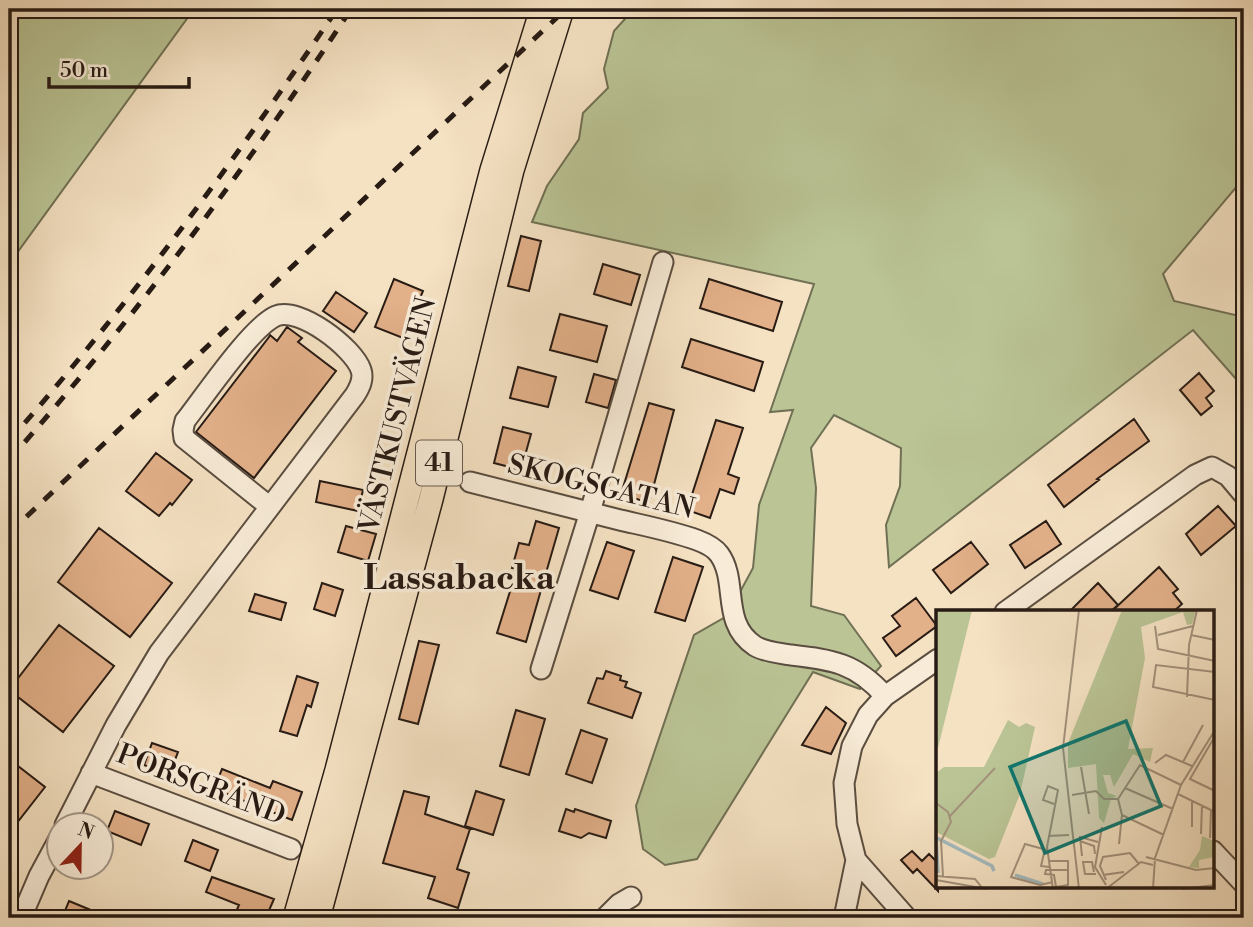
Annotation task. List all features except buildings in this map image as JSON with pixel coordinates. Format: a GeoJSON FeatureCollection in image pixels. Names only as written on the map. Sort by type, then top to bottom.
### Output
{"type":"FeatureCollection","features":[{"type":"Feature","properties":{"kind":"main road","name":"VÄSTKUSTVÄGEN"},"geometry":{"type":"LineString","coordinates":[[295,918],[334,781],[492,170],[542,9]]}},
{"type":"Feature","properties":{"kind":"main road","name":"VÄSTKUSTVÄGEN"},"geometry":{"type":"LineString","coordinates":[[318,918],[430,499],[512,170],[562,9]]}},
{"type":"Feature","properties":{"kind":"street"},"geometry":{"type":"LineString","coordinates":[[541,669],[663,262]]}},
{"type":"Feature","properties":{"kind":"street"},"geometry":{"type":"LineString","coordinates":[[72,811],[116,725],[159,653],[270,508],[355,395],[362,379],[353,355],[313,323],[286,313],[265,322],[251,337],[185,422],[183,430],[184,439],[270,508]]}},
{"type":"Feature","properties":{"kind":"street"},"geometry":{"type":"LineString","coordinates":[[1008,610],[1195,475],[1212,467],[1228,476],[1244,495]]}},
{"type":"Feature","properties":{"kind":"street","name":"SKOGSGATAN"},"geometry":{"type":"LineString","coordinates":[[470,482],[709,545],[719,553],[725,565],[734,617],[746,637],[756,646],[781,653],[836,661],[849,666],[873,682],[885,696]]}},
{"type":"Feature","properties":{"kind":"street"},"geometry":{"type":"LineString","coordinates":[[844,918],[856,860],[844,802],[847,764],[860,728],[876,704],[936,660]]}},
{"type":"Feature","properties":{"kind":"street","name":"PORSGRÄND"},"geometry":{"type":"LineString","coordinates":[[91,773],[291,849]]}},
{"type":"Feature","properties":{"kind":"street"},"geometry":{"type":"LineString","coordinates":[[1214,852],[1244,884]]}},
{"type":"Feature","properties":{"kind":"street"},"geometry":{"type":"LineString","coordinates":[[856,860],[907,918]]}},
{"type":"Feature","properties":{"kind":"street"},"geometry":{"type":"LineString","coordinates":[[21,918],[46,862]]}},
{"type":"Feature","properties":{"kind":"street"},"geometry":{"type":"LineString","coordinates":[[605,918],[631,897]]}},
{"type":"Feature","properties":{"kind":"green space"},"geometry":{"type":"Polygon","coordinates":[[[9,9],[194,9],[9,264],[9,9]]]}},
{"type":"Feature","properties":{"kind":"green space"},"geometry":{"type":"Polygon","coordinates":[[[634,9],[1244,9],[1244,178],[1163,274],[1174,301],[1244,317],[1244,388],[1193,330],[889,567],[886,525],[900,486],[901,448],[834,415],[811,448],[816,488],[811,606],[844,615],[881,666],[860,689],[813,672],[697,859],[665,865],[643,849],[636,806],[694,635],[727,616],[753,568],[759,505],[793,410],[770,412],[814,284],[532,222],[547,186],[579,139],[583,113],[608,88],[604,69],[614,31],[634,9]]]}},
{"type":"Feature","properties":{"kind":"railway"},"geometry":{"type":"LineString","coordinates":[[9,441],[96,338],[180,231],[337,9]]}},
{"type":"Feature","properties":{"kind":"railway"},"geometry":{"type":"LineString","coordinates":[[9,460],[145,297],[272,126],[351,9]]}},
{"type":"Feature","properties":{"kind":"railway"},"geometry":{"type":"LineString","coordinates":[[9,533],[566,9]]}},
{"type":"Feature","properties":{"kind":"district","name":"Lassabacka"},"geometry":{"type":"Point","coordinates":[459,578]}}]}
